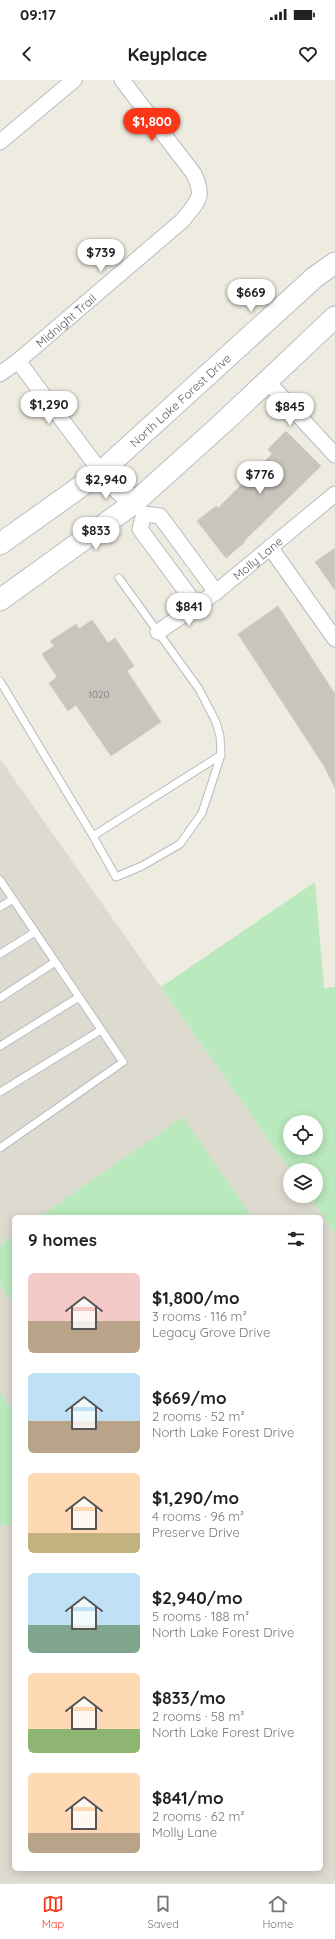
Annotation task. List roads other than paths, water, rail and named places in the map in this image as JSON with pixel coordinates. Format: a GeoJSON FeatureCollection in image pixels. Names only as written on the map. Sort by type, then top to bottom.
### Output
{"type":"FeatureCollection","features":[{"type":"Feature","properties":{"kind":"main road","name":"North Lake Forest Drive"},"geometry":{"type":"LineString","coordinates":[[0,544],[101,472],[315,277],[335,263]]}},
{"type":"Feature","properties":{"kind":"main road"},"geometry":{"type":"LineString","coordinates":[[0,600],[139,509],[267,381],[335,317]]}},
{"type":"Feature","properties":{"kind":"main road"},"geometry":{"type":"LineString","coordinates":[[101,472],[139,509]]}},
{"type":"Feature","properties":{"kind":"street"},"geometry":{"type":"LineString","coordinates":[[0,142],[74,80]]}},
{"type":"Feature","properties":{"kind":"street","name":"Midnight Trail"},"geometry":{"type":"LineString","coordinates":[[0,374],[18,361],[183,220],[199,199],[199,187],[194,174],[122,80]]}},
{"type":"Feature","properties":{"kind":"street"},"geometry":{"type":"LineString","coordinates":[[18,361],[101,472]]}},
{"type":"Feature","properties":{"kind":"street"},"geometry":{"type":"LineString","coordinates":[[267,381],[335,455]]}},
{"type":"Feature","properties":{"kind":"street","name":"Molly Lane"},"geometry":{"type":"LineString","coordinates":[[158,632],[216,592],[335,494]]}},
{"type":"Feature","properties":{"kind":"street"},"geometry":{"type":"LineString","coordinates":[[196,606],[140,530],[139,509],[160,516],[216,592]]}},
{"type":"Feature","properties":{"kind":"street"},"geometry":{"type":"LineString","coordinates":[[270,547],[335,639]]}},
{"type":"Feature","properties":{"kind":"lane"},"geometry":{"type":"LineString","coordinates":[[0,681],[116,877],[142,866],[180,844],[202,813],[221,756],[220,736],[213,716],[199,689],[119,578]]}},
{"type":"Feature","properties":{"kind":"lane"},"geometry":{"type":"LineString","coordinates":[[93,836],[221,756]]}},
{"type":"Feature","properties":{"kind":"lane"},"geometry":{"type":"LineString","coordinates":[[0,880],[123,1062],[0,1148]]}},
{"type":"Feature","properties":{"kind":"lane"},"geometry":{"type":"LineString","coordinates":[[0,907],[13,899]]}},
{"type":"Feature","properties":{"kind":"lane"},"geometry":{"type":"LineString","coordinates":[[0,954],[35,932]]}},
{"type":"Feature","properties":{"kind":"lane"},"geometry":{"type":"LineString","coordinates":[[0,998],[55,962]]}},
{"type":"Feature","properties":{"kind":"lane"},"geometry":{"type":"LineString","coordinates":[[0,1046],[79,997]]}},
{"type":"Feature","properties":{"kind":"lane"},"geometry":{"type":"LineString","coordinates":[[0,1092],[101,1030]]}}]}
